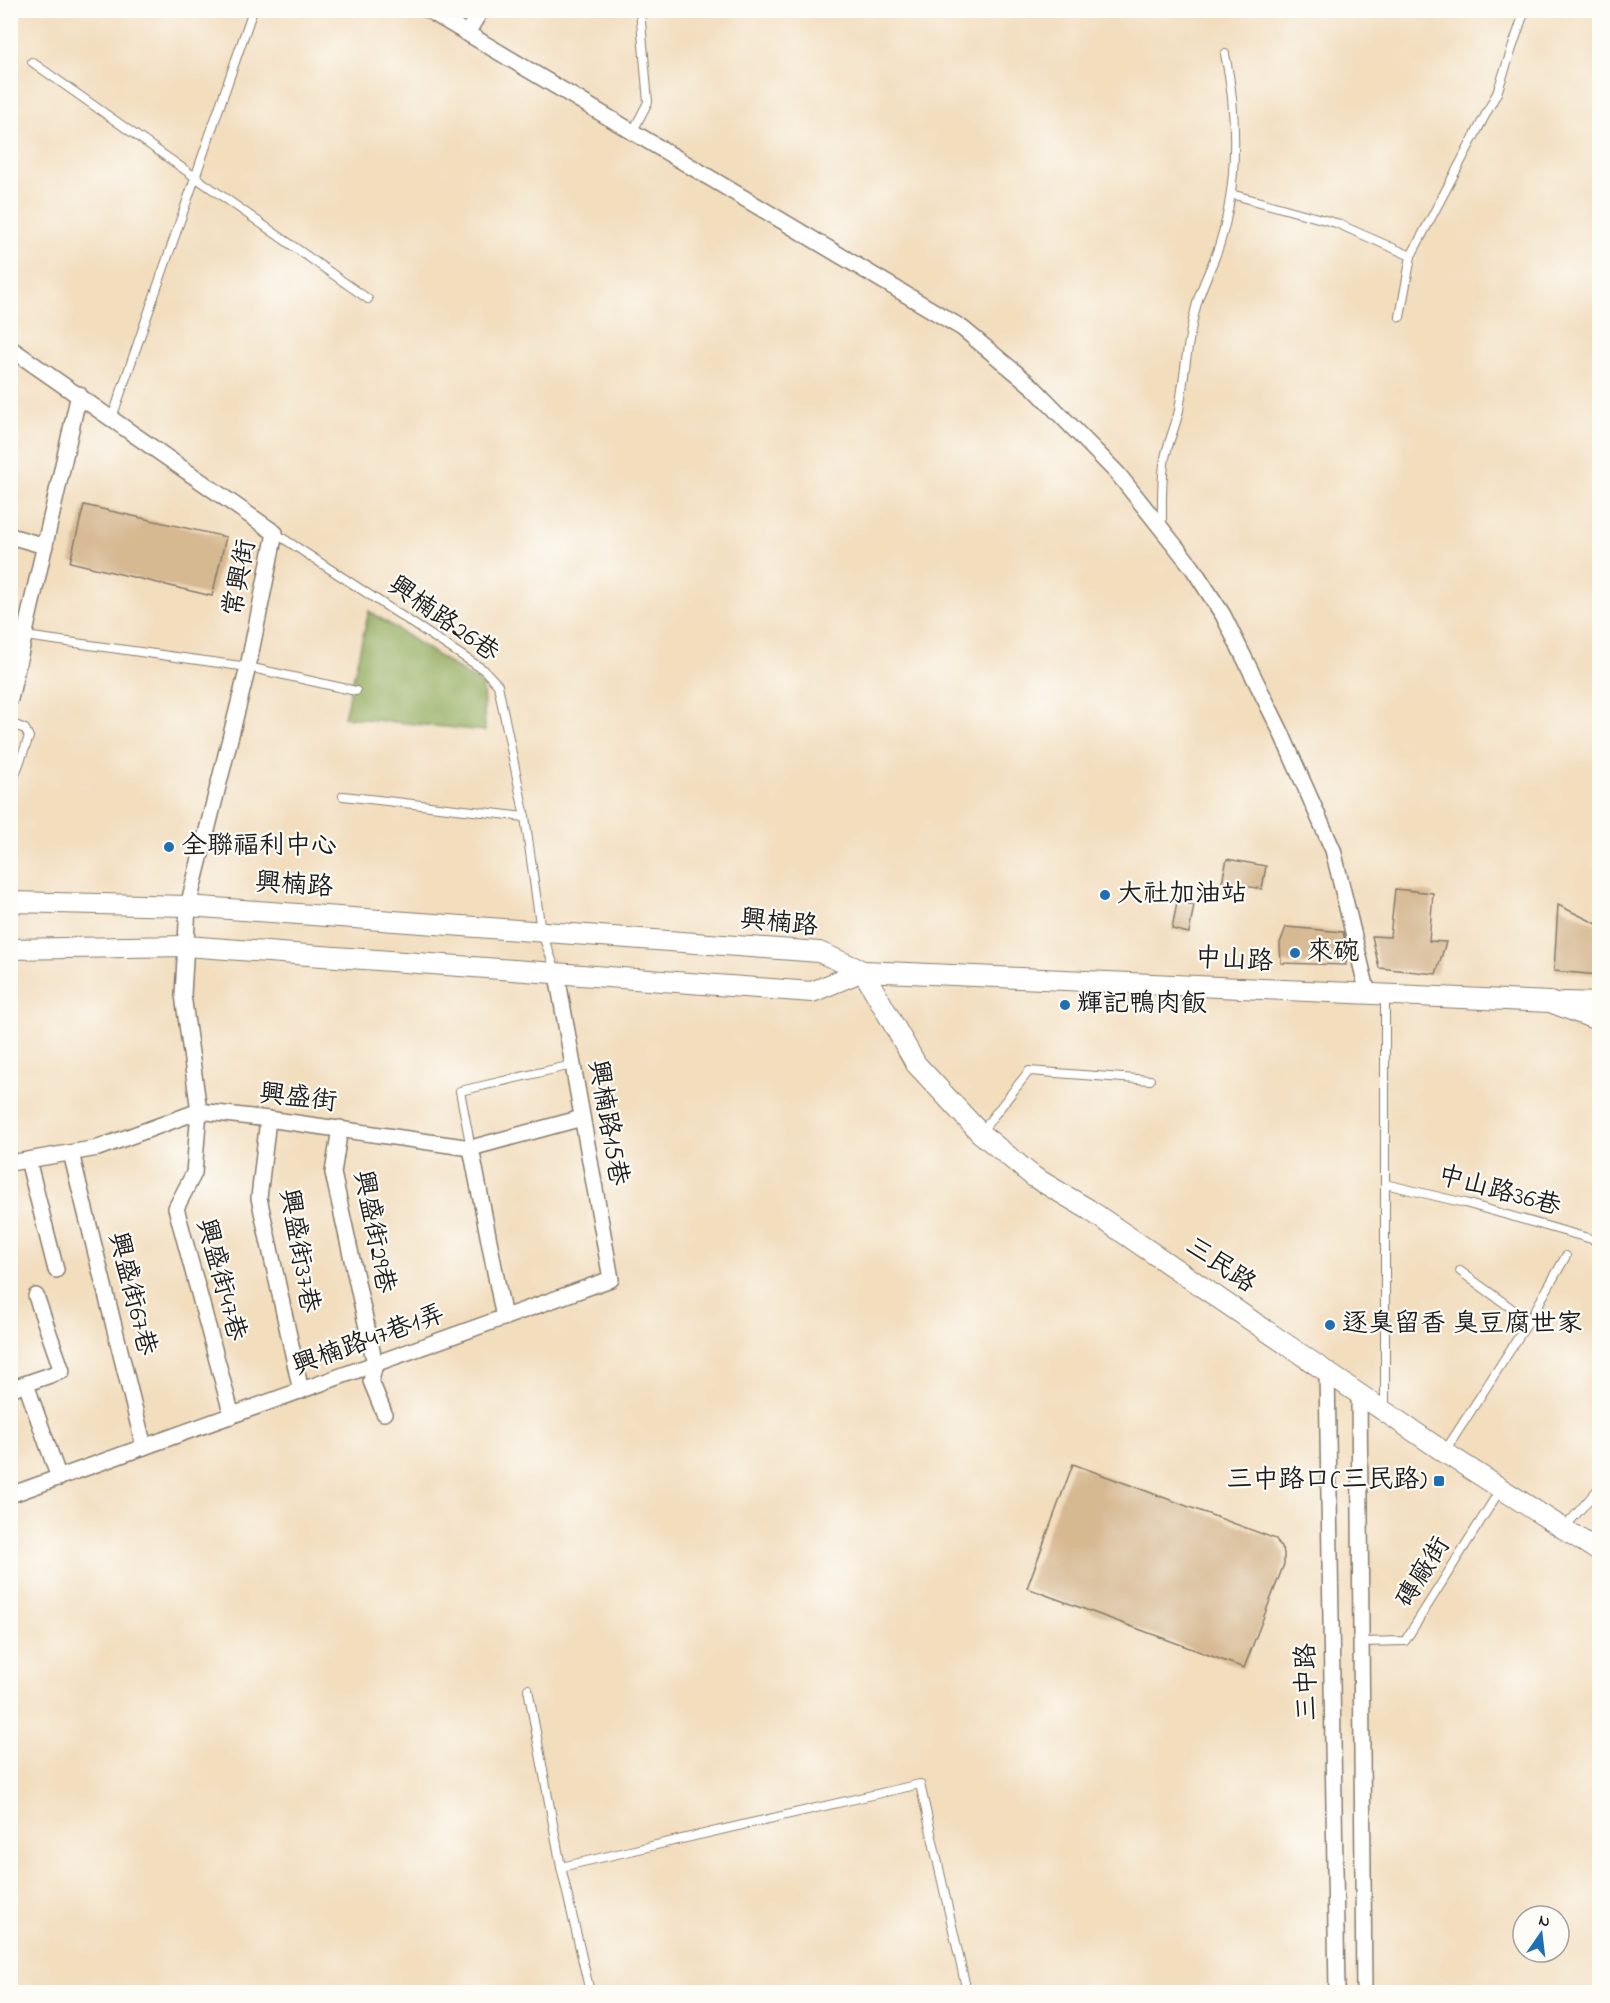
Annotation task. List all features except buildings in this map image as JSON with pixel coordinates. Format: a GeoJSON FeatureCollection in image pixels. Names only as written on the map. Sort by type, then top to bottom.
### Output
{"type":"FeatureCollection","features":[{"type":"Feature","properties":{"kind":"street"},"geometry":{"type":"LineString","coordinates":[[428,10],[962,328],[1033,387],[1118,474],[1192,567],[1223,615],[1280,730],[1333,850],[1377,994]]}},
{"type":"Feature","properties":{"kind":"street"},"geometry":{"type":"LineString","coordinates":[[466,33],[481,10]]}},
{"type":"Feature","properties":{"kind":"street","name":"常興街"},"geometry":{"type":"LineString","coordinates":[[10,348],[275,532],[248,667],[188,906],[186,946]]}},
{"type":"Feature","properties":{"kind":"street"},"geometry":{"type":"LineString","coordinates":[[10,699],[79,394]]}},
{"type":"Feature","properties":{"kind":"street"},"geometry":{"type":"LineString","coordinates":[[10,536],[45,546]]}},
{"type":"Feature","properties":{"kind":"street","name":"興楠路"},"geometry":{"type":"LineString","coordinates":[[10,902],[188,906],[819,952],[863,971]]}},
{"type":"Feature","properties":{"kind":"street"},"geometry":{"type":"LineString","coordinates":[[10,949],[186,946],[812,992],[863,971]]}},
{"type":"Feature","properties":{"kind":"street","name":"興盛街47巷"},"geometry":{"type":"LineString","coordinates":[[186,946],[183,995],[199,1111],[194,1173],[176,1208],[232,1416]]}},
{"type":"Feature","properties":{"kind":"street","name":"中山路"},"geometry":{"type":"LineString","coordinates":[[863,971],[1550,1002],[1599,1021]]}},
{"type":"Feature","properties":{"kind":"street","name":"三民路"},"geometry":{"type":"LineString","coordinates":[[863,971],[916,1064],[980,1133],[1034,1177],[1088,1209],[1444,1452],[1599,1552]]}},
{"type":"Feature","properties":{"kind":"street","name":"興楠路15巷"},"geometry":{"type":"LineString","coordinates":[[557,975],[611,1279]]}},
{"type":"Feature","properties":{"kind":"street"},"geometry":{"type":"LineString","coordinates":[[1550,1002],[1599,1003]]}},
{"type":"Feature","properties":{"kind":"street","name":"興盛街"},"geometry":{"type":"LineString","coordinates":[[10,1163],[98,1148],[199,1111],[340,1128],[471,1148],[582,1118]]}},
{"type":"Feature","properties":{"kind":"street","name":"興盛街37巷"},"geometry":{"type":"LineString","coordinates":[[268,1119],[259,1198],[301,1391]]}},
{"type":"Feature","properties":{"kind":"street","name":"興盛街29巷"},"geometry":{"type":"LineString","coordinates":[[340,1128],[333,1173],[375,1364],[371,1381],[384,1413]]}},
{"type":"Feature","properties":{"kind":"street"},"geometry":{"type":"LineString","coordinates":[[471,1148],[504,1318]]}},
{"type":"Feature","properties":{"kind":"street","name":"興盛街67巷"},"geometry":{"type":"LineString","coordinates":[[71,1153],[144,1447]]}},
{"type":"Feature","properties":{"kind":"street"},"geometry":{"type":"LineString","coordinates":[[28,1160],[56,1270]]}},
{"type":"Feature","properties":{"kind":"street","name":"興楠路47巷1弄"},"geometry":{"type":"LineString","coordinates":[[10,1495],[611,1279]]}},
{"type":"Feature","properties":{"kind":"street"},"geometry":{"type":"LineString","coordinates":[[10,1389],[62,1371],[36,1296]]}},
{"type":"Feature","properties":{"kind":"street","name":"三中路"},"geometry":{"type":"LineString","coordinates":[[1327,1371],[1338,1992]]}},
{"type":"Feature","properties":{"kind":"street"},"geometry":{"type":"LineString","coordinates":[[26,1384],[59,1478]]}},
{"type":"Feature","properties":{"kind":"street"},"geometry":{"type":"LineString","coordinates":[[1359,1393],[1364,1992]]}},
{"type":"Feature","properties":{"kind":"lane"},"geometry":{"type":"LineString","coordinates":[[112,418],[253,10]]}},
{"type":"Feature","properties":{"kind":"lane"},"geometry":{"type":"LineString","coordinates":[[633,131],[648,102],[640,10]]}},
{"type":"Feature","properties":{"kind":"lane"},"geometry":{"type":"LineString","coordinates":[[1400,317],[1411,256],[1497,93],[1525,10]]}},
{"type":"Feature","properties":{"kind":"lane"},"geometry":{"type":"LineString","coordinates":[[1162,530],[1162,478],[1168,443],[1178,413],[1184,361],[1198,301],[1220,243],[1231,194],[1233,128],[1230,77],[1225,54]]}},
{"type":"Feature","properties":{"kind":"lane"},"geometry":{"type":"LineString","coordinates":[[32,62],[195,180],[368,299]]}},
{"type":"Feature","properties":{"kind":"lane"},"geometry":{"type":"LineString","coordinates":[[1231,194],[1336,223],[1411,256]]}},
{"type":"Feature","properties":{"kind":"lane","name":"興楠路26巷"},"geometry":{"type":"LineString","coordinates":[[275,532],[484,670],[498,685],[525,817],[541,931],[557,975]]}},
{"type":"Feature","properties":{"kind":"lane"},"geometry":{"type":"LineString","coordinates":[[25,636],[248,667],[356,691]]}},
{"type":"Feature","properties":{"kind":"lane"},"geometry":{"type":"LineString","coordinates":[[10,723],[25,729],[29,737],[10,788]]}},
{"type":"Feature","properties":{"kind":"lane"},"geometry":{"type":"LineString","coordinates":[[343,795],[525,817]]}},
{"type":"Feature","properties":{"kind":"lane"},"geometry":{"type":"LineString","coordinates":[[1377,994],[1385,1184],[1385,1411]]}},
{"type":"Feature","properties":{"kind":"lane"},"geometry":{"type":"LineString","coordinates":[[471,1148],[460,1091],[572,1065]]}},
{"type":"Feature","properties":{"kind":"lane"},"geometry":{"type":"LineString","coordinates":[[980,1133],[1029,1071],[1150,1080]]}},
{"type":"Feature","properties":{"kind":"lane","name":"中山路36巷"},"geometry":{"type":"LineString","coordinates":[[1385,1184],[1598,1238]]}},
{"type":"Feature","properties":{"kind":"lane"},"geometry":{"type":"LineString","coordinates":[[1444,1452],[1529,1321],[1566,1256]]}},
{"type":"Feature","properties":{"kind":"lane"},"geometry":{"type":"LineString","coordinates":[[1460,1270],[1529,1321]]}},
{"type":"Feature","properties":{"kind":"lane"},"geometry":{"type":"LineString","coordinates":[[1563,1529],[1599,1487]]}},
{"type":"Feature","properties":{"kind":"lane","name":"磚廠街"},"geometry":{"type":"LineString","coordinates":[[1361,1642],[1405,1641],[1501,1489]]}},
{"type":"Feature","properties":{"kind":"lane"},"geometry":{"type":"LineString","coordinates":[[528,1689],[561,1867],[590,1992]]}},
{"type":"Feature","properties":{"kind":"lane"},"geometry":{"type":"LineString","coordinates":[[561,1867],[920,1784],[967,1992]]}},
{"type":"Feature","properties":{"kind":"green space"},"geometry":{"type":"Polygon","coordinates":[[[369,611],[483,685],[485,731],[344,717],[369,611]]]}},
{"type":"Feature","properties":{"kind":"place","name":"全聯福利中心"},"geometry":{"type":"Point","coordinates":[169,847]}},
{"type":"Feature","properties":{"kind":"place","name":"大社加油站"},"geometry":{"type":"Point","coordinates":[1105,895]}},
{"type":"Feature","properties":{"kind":"place","name":"來碗"},"geometry":{"type":"Point","coordinates":[1295,953]}},
{"type":"Feature","properties":{"kind":"place","name":"輝記鴨肉飯"},"geometry":{"type":"Point","coordinates":[1065,1005]}},
{"type":"Feature","properties":{"kind":"place","name":"逐臭留香 臭豆腐世家"},"geometry":{"type":"Point","coordinates":[1330,1325]}},
{"type":"Feature","properties":{"kind":"place","name":"三中路口(三民路)"},"geometry":{"type":"Point","coordinates":[1439,1481]}}]}
